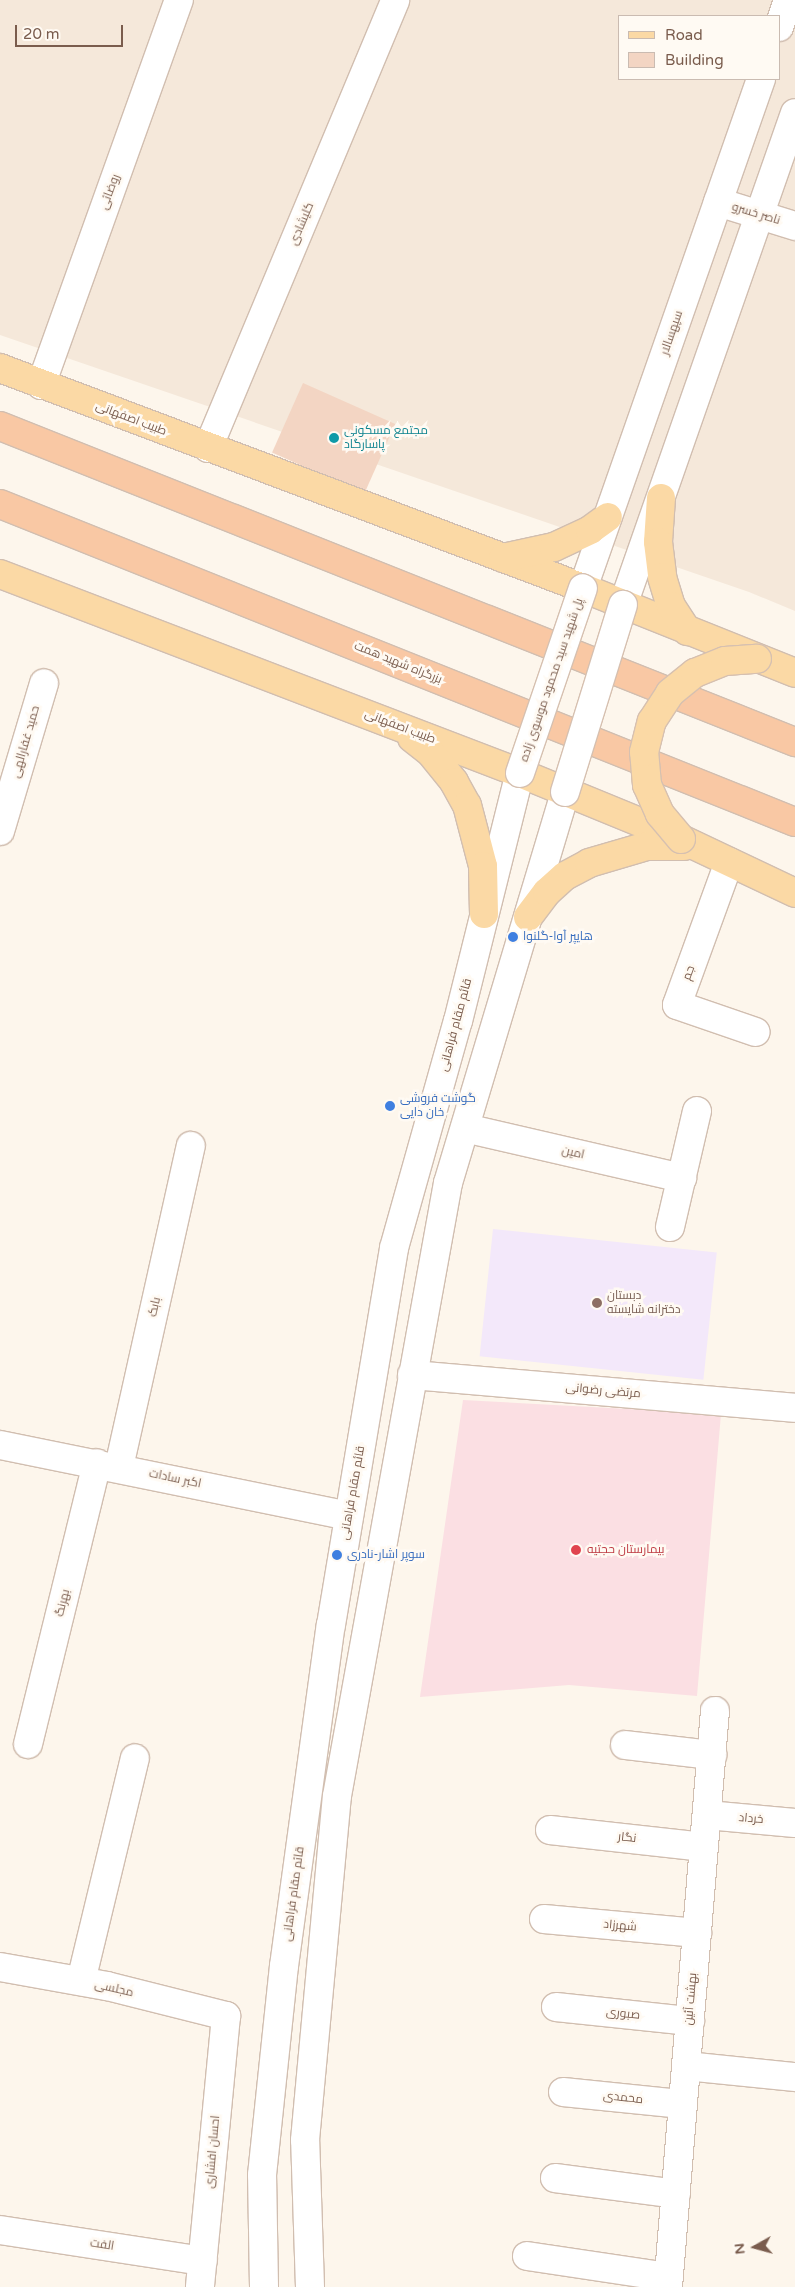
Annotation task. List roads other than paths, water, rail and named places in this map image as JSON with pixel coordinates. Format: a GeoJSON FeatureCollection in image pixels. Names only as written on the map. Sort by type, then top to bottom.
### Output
{"type":"FeatureCollection","features":[{"type":"Feature","properties":{"kind":"highway"},"geometry":{"type":"LineString","coordinates":[[0,426],[795,742]]}},
{"type":"Feature","properties":{"kind":"highway","name":"بزرگراه شهید همت"},"geometry":{"type":"LineString","coordinates":[[0,504],[795,822]]}},
{"type":"Feature","properties":{"kind":"main road","name":"طبیب اصفهانی"},"geometry":{"type":"LineString","coordinates":[[0,368],[583,588],[623,606],[795,673]]}},
{"type":"Feature","properties":{"kind":"main road"},"geometry":{"type":"LineString","coordinates":[[662,498],[658,542],[662,577],[671,606],[687,631]]}},
{"type":"Feature","properties":{"kind":"main road"},"geometry":{"type":"LineString","coordinates":[[503,558],[554,547],[590,530],[608,517]]}},
{"type":"Feature","properties":{"kind":"main road","name":"طبیب اصفهانی"},"geometry":{"type":"LineString","coordinates":[[0,574],[520,773],[690,843],[795,893]]}},
{"type":"Feature","properties":{"kind":"main road"},"geometry":{"type":"LineString","coordinates":[[690,843],[660,814],[647,784],[644,752],[652,721],[670,693],[695,672],[725,661],[757,659]]}},
{"type":"Feature","properties":{"kind":"main road"},"geometry":{"type":"LineString","coordinates":[[397,726],[430,752],[454,782],[467,805],[483,866],[484,914]]}},
{"type":"Feature","properties":{"kind":"main road"},"geometry":{"type":"LineString","coordinates":[[528,917],[547,892],[564,876],[588,862],[647,846],[690,843]]}},
{"type":"Feature","properties":{"kind":"street","name":"روضائی"},"geometry":{"type":"LineString","coordinates":[[41,385],[179,0]]}},
{"type":"Feature","properties":{"kind":"street","name":"کلیشادی"},"geometry":{"type":"LineString","coordinates":[[208,448],[395,0]]}},
{"type":"Feature","properties":{"kind":"street"},"geometry":{"type":"LineString","coordinates":[[780,24],[788,0]]}},
{"type":"Feature","properties":{"kind":"street","name":"سپهسالار"},"geometry":{"type":"LineString","coordinates":[[583,588],[761,80]]}},
{"type":"Feature","properties":{"kind":"street"},"geometry":{"type":"LineString","coordinates":[[310,2287],[304,2140],[337,1796],[448,1183],[623,606],[795,113]]}},
{"type":"Feature","properties":{"kind":"street","name":"ناصر خسرو"},"geometry":{"type":"LineString","coordinates":[[718,202],[795,226]]}},
{"type":"Feature","properties":{"kind":"street","name":"پل شهید سید محمود موسوی زاده"},"geometry":{"type":"LineString","coordinates":[[520,773],[583,588]]}},
{"type":"Feature","properties":{"kind":"street","name":"حمید غفارالهی"},"geometry":{"type":"LineString","coordinates":[[0,831],[44,683]]}},
{"type":"Feature","properties":{"kind":"street","name":"قائم مقام فراهانی"},"geometry":{"type":"LineString","coordinates":[[264,2287],[262,2174],[284,1966],[349,1516],[394,1248],[458,1021],[520,773]]}},
{"type":"Feature","properties":{"kind":"street","name":"جم"},"geometry":{"type":"LineString","coordinates":[[729,862],[677,1005],[756,1032]]}},
{"type":"Feature","properties":{"kind":"street"},"geometry":{"type":"LineString","coordinates":[[670,1227],[697,1111]]}},
{"type":"Feature","properties":{"kind":"street","name":"امین"},"geometry":{"type":"LineString","coordinates":[[465,1128],[682,1178]]}},
{"type":"Feature","properties":{"kind":"street","name":"بابک"},"geometry":{"type":"LineString","coordinates":[[108,1465],[191,1146]]}},
{"type":"Feature","properties":{"kind":"street","name":"مرتضی رضوانی"},"geometry":{"type":"LineString","coordinates":[[412,1375],[795,1408]]}},
{"type":"Feature","properties":{"kind":"street","name":"اکبر سادات"},"geometry":{"type":"LineString","coordinates":[[0,1445],[108,1465],[349,1516]]}},
{"type":"Feature","properties":{"kind":"street","name":"بهرنگ"},"geometry":{"type":"LineString","coordinates":[[28,1744],[108,1465]]}},
{"type":"Feature","properties":{"kind":"street","name":"بهشت آئین"},"geometry":{"type":"LineString","coordinates":[[668,2282],[715,1711]]}},
{"type":"Feature","properties":{"kind":"street"},"geometry":{"type":"LineString","coordinates":[[625,1745],[712,1755]]}},
{"type":"Feature","properties":{"kind":"street"},"geometry":{"type":"LineString","coordinates":[[81,1981],[135,1758]]}},
{"type":"Feature","properties":{"kind":"street","name":"خرداد"},"geometry":{"type":"LineString","coordinates":[[707,1815],[795,1823]]}},
{"type":"Feature","properties":{"kind":"street","name":"نگار"},"geometry":{"type":"LineString","coordinates":[[550,1830],[704,1847]]}},
{"type":"Feature","properties":{"kind":"street","name":"شهرزاد"},"geometry":{"type":"LineString","coordinates":[[544,1919],[697,1933]]}},
{"type":"Feature","properties":{"kind":"street","name":"مجلسی"},"geometry":{"type":"LineString","coordinates":[[0,1967],[81,1981],[226,2016]]}},
{"type":"Feature","properties":{"kind":"street","name":"صبوری"},"geometry":{"type":"LineString","coordinates":[[556,2007],[690,2021]]}},
{"type":"Feature","properties":{"kind":"street","name":"احسان افشاری"},"geometry":{"type":"LineString","coordinates":[[200,2287],[226,2016]]}},
{"type":"Feature","properties":{"kind":"street"},"geometry":{"type":"LineString","coordinates":[[686,2066],[795,2077]]}},
{"type":"Feature","properties":{"kind":"street","name":"محمدی"},"geometry":{"type":"LineString","coordinates":[[563,2092],[682,2104]]}},
{"type":"Feature","properties":{"kind":"street"},"geometry":{"type":"LineString","coordinates":[[555,2178],[676,2194]]}},
{"type":"Feature","properties":{"kind":"street","name":"الفت"},"geometry":{"type":"LineString","coordinates":[[0,2230],[203,2261]]}},
{"type":"Feature","properties":{"kind":"street"},"geometry":{"type":"LineString","coordinates":[[527,2256],[668,2282]]}},
{"type":"Feature","properties":{"kind":"place","name":"مجتمع مسکونی پاسارگاد"},"geometry":{"type":"Point","coordinates":[334,438]}},
{"type":"Feature","properties":{"kind":"place","name":"هایپر آوا-گلنوا"},"geometry":{"type":"Point","coordinates":[513,937]}},
{"type":"Feature","properties":{"kind":"place","name":"گوشت فروشی خان دایی"},"geometry":{"type":"Point","coordinates":[390,1106]}},
{"type":"Feature","properties":{"kind":"place","name":"دبستان دخترانه شایسته"},"geometry":{"type":"Point","coordinates":[597,1303]}},
{"type":"Feature","properties":{"kind":"place","name":"بیمارستان حجتیه"},"geometry":{"type":"Point","coordinates":[576,1550]}},
{"type":"Feature","properties":{"kind":"place","name":"سوپر اشار-نادری"},"geometry":{"type":"Point","coordinates":[337,1555]}}]}
